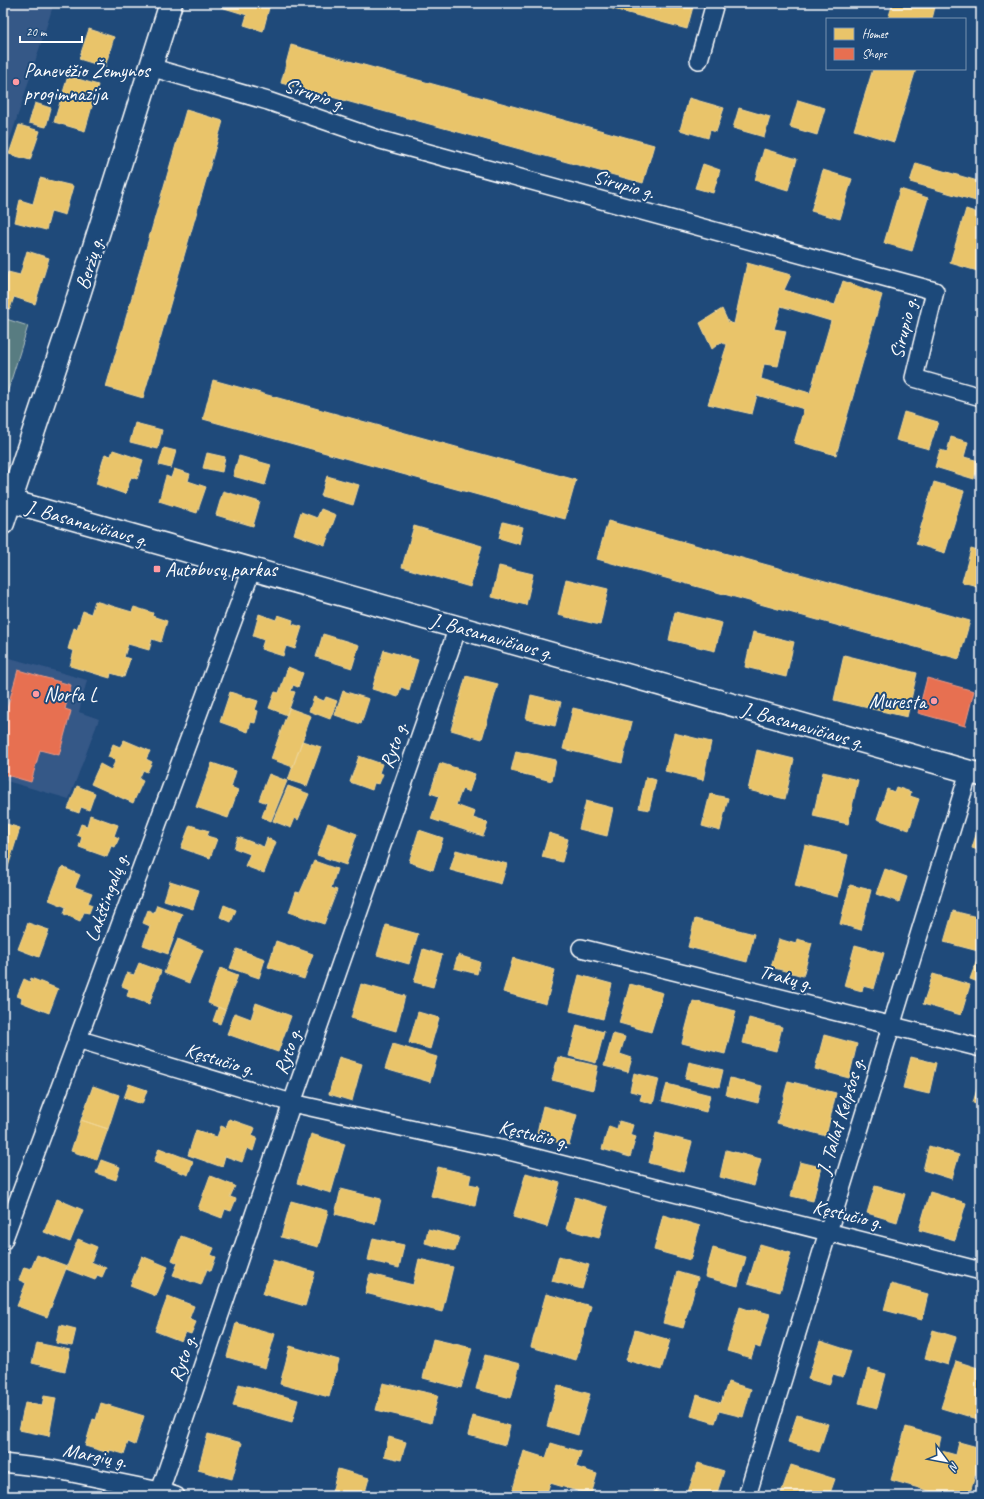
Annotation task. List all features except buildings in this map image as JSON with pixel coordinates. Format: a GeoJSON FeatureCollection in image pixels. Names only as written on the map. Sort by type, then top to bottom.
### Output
{"type":"FeatureCollection","features":[{"type":"Feature","properties":{"kind":"main road","name":"Beržų g."},"geometry":{"type":"LineString","coordinates":[[3,523],[6,499],[69,326],[171,3]]}},
{"type":"Feature","properties":{"kind":"main road","name":"J. Basanavičiaus g."},"geometry":{"type":"LineString","coordinates":[[6,499],[975,773]]}},
{"type":"Feature","properties":{"kind":"street"},"geometry":{"type":"LineString","coordinates":[[699,60],[715,3]]}},
{"type":"Feature","properties":{"kind":"street","name":"Sirupio g."},"geometry":{"type":"LineString","coordinates":[[150,67],[268,101],[381,140],[935,291],[914,378],[981,397]]}},
{"type":"Feature","properties":{"kind":"street","name":"Lakštingalų g."},"geometry":{"type":"LineString","coordinates":[[3,1241],[252,569]]}},
{"type":"Feature","properties":{"kind":"street","name":"Ryto g."},"geometry":{"type":"LineString","coordinates":[[160,1491],[292,1103],[458,627]]}},
{"type":"Feature","properties":{"kind":"street","name":"J. Tallat Kelpšos g."},"geometry":{"type":"LineString","coordinates":[[747,1496],[891,1026],[975,773]]}},
{"type":"Feature","properties":{"kind":"street","name":"Trakų g."},"geometry":{"type":"LineString","coordinates":[[581,948],[981,1048]]}},
{"type":"Feature","properties":{"kind":"street","name":"Kęstučio g."},"geometry":{"type":"LineString","coordinates":[[77,1039],[292,1103],[501,1149],[981,1270]]}},
{"type":"Feature","properties":{"kind":"street","name":"Margių g."},"geometry":{"type":"LineString","coordinates":[[3,1463],[52,1469],[160,1491],[176,1496]]}},
{"type":"Feature","properties":{"kind":"shaded area","name":"Panevėžio Žemynos progimnazija"},"geometry":{"type":"Polygon","coordinates":[[[3,3],[54,3],[3,161],[3,3]]]}},
{"type":"Feature","properties":{"kind":"shaded area"},"geometry":{"type":"Polygon","coordinates":[[[3,656],[87,680],[79,712],[99,719],[69,799],[3,780],[3,656]]]}},
{"type":"Feature","properties":{"kind":"green space"},"geometry":{"type":"Polygon","coordinates":[[[3,318],[28,326],[3,406],[3,318]]]}},
{"type":"Feature","properties":{"kind":"place","name":"Panevėžio Žemynos progimnazija"},"geometry":{"type":"Point","coordinates":[16,82]}},
{"type":"Feature","properties":{"kind":"place","name":"Autobusų parkas"},"geometry":{"type":"Point","coordinates":[157,569]}},
{"type":"Feature","properties":{"kind":"place","name":"Norfa L"},"geometry":{"type":"Point","coordinates":[36,694]}},
{"type":"Feature","properties":{"kind":"place","name":"Muresta"},"geometry":{"type":"Point","coordinates":[934,701]}}]}
